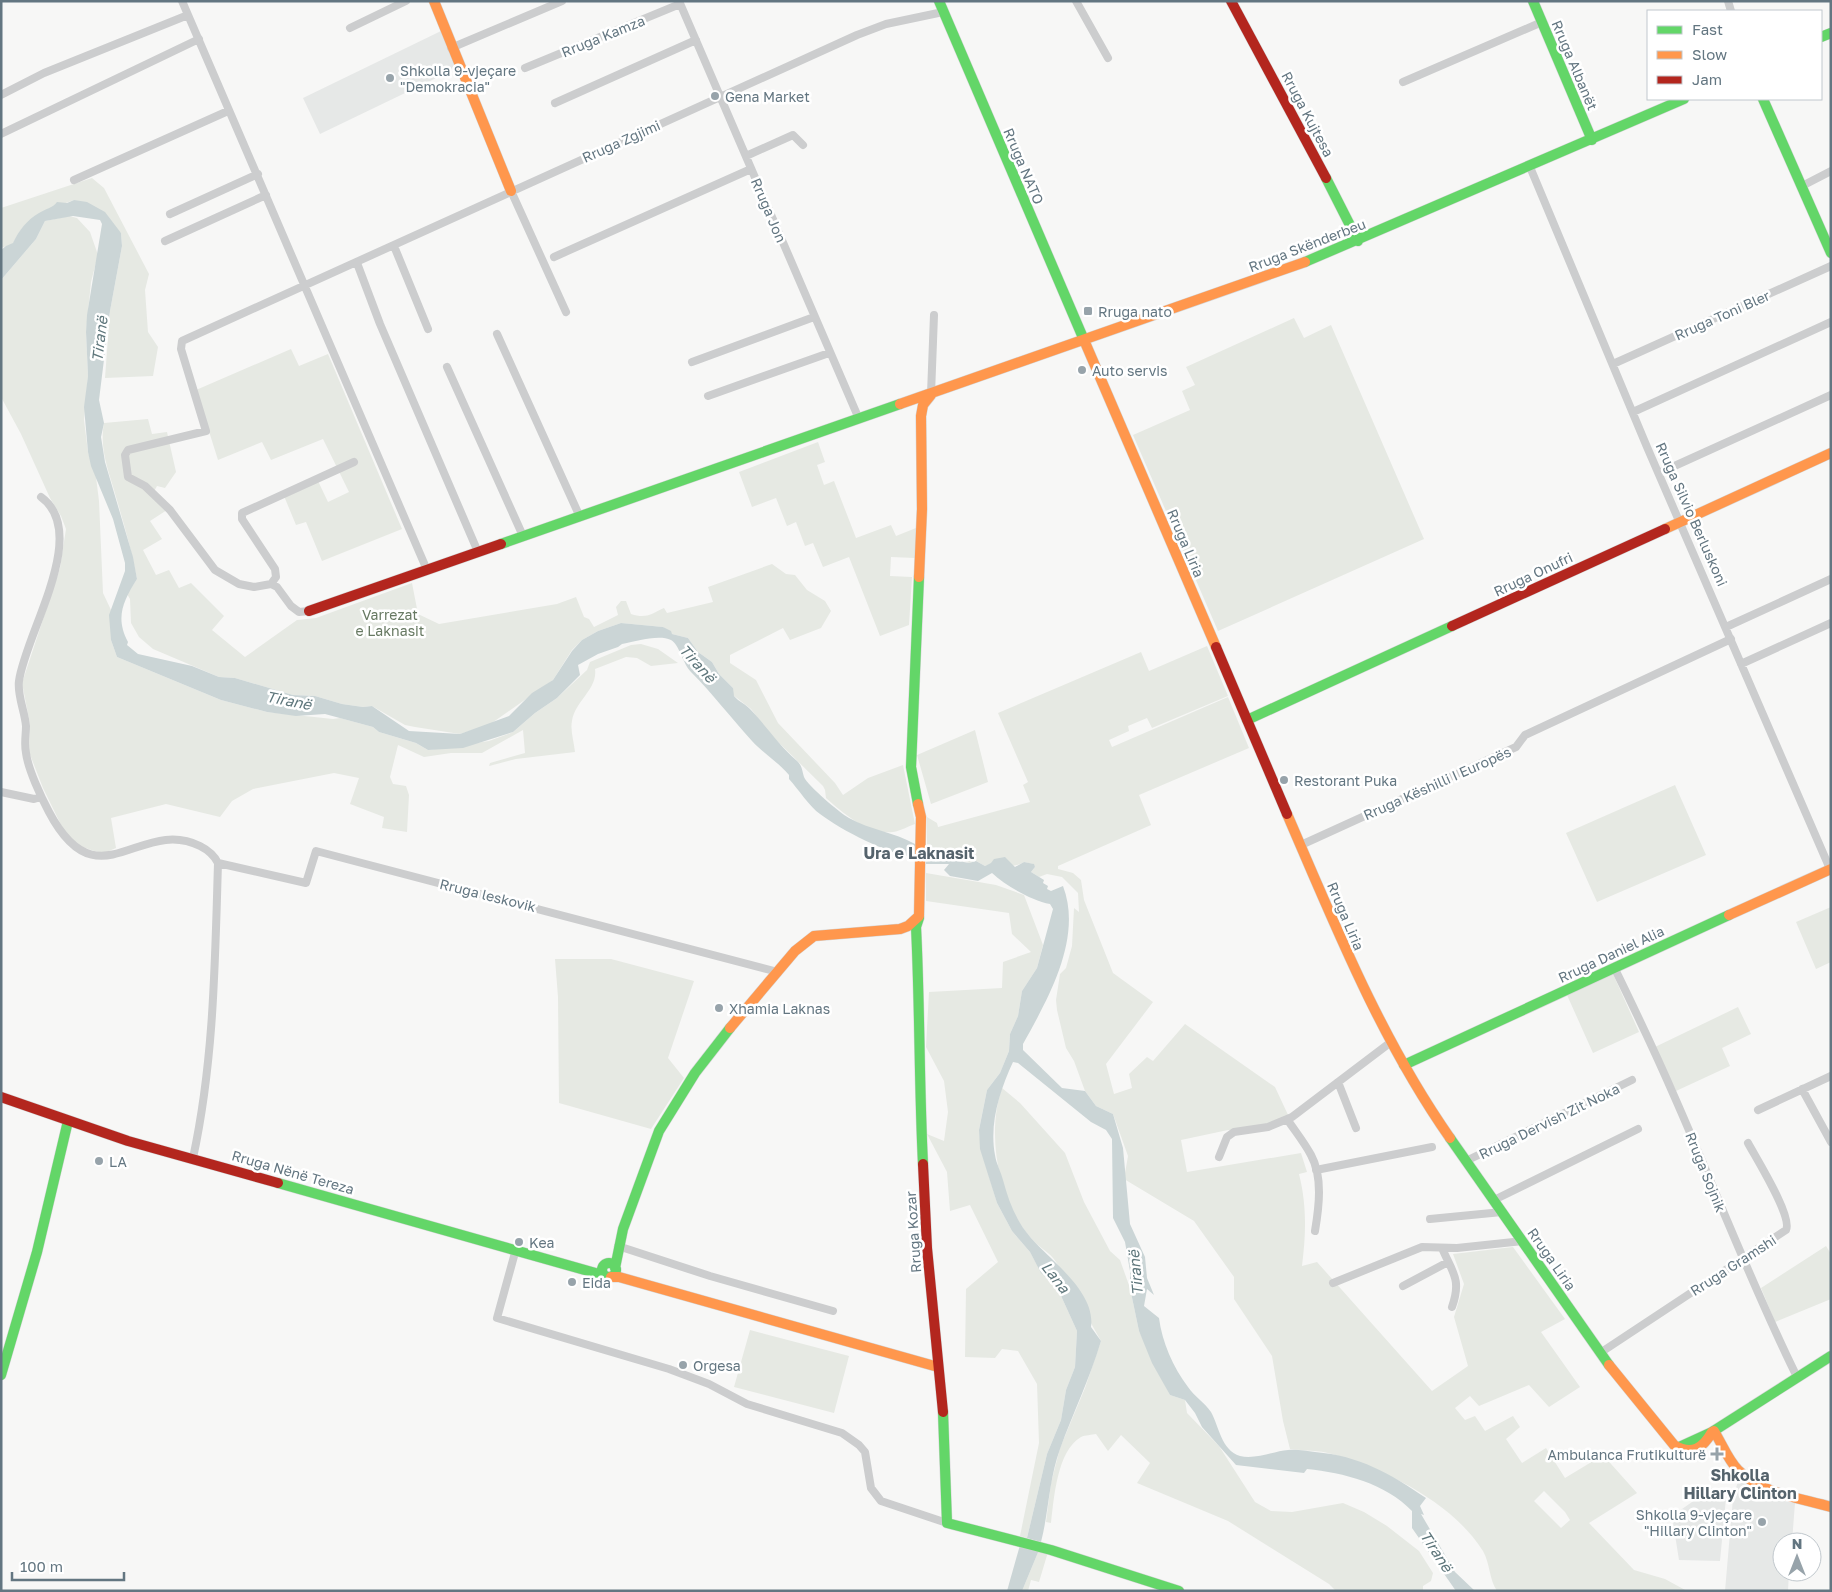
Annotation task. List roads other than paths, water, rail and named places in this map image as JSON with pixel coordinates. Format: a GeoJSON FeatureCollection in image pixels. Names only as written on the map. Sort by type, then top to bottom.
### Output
{"type":"FeatureCollection","features":[{"type":"Feature","properties":{"kind":"main road"},"geometry":{"type":"LineString","coordinates":[[434,1],[451,48],[512,191]]}},
{"type":"Feature","properties":{"kind":"main road","name":"Rruga NATO"},"geometry":{"type":"LineString","coordinates":[[939,1],[1084,341]]}},
{"type":"Feature","properties":{"kind":"main road","name":"Rruga Kujtesa"},"geometry":{"type":"LineString","coordinates":[[1231,1],[1313,151],[1358,242]]}},
{"type":"Feature","properties":{"kind":"main road","name":"Rruga Albanët"},"geometry":{"type":"LineString","coordinates":[[1533,1],[1592,140]]}},
{"type":"Feature","properties":{"kind":"main road","name":"Rruga Skënderbeu"},"geometry":{"type":"LineString","coordinates":[[309,611],[1084,341],[1358,242],[1682,100]]}},
{"type":"Feature","properties":{"kind":"main road"},"geometry":{"type":"LineString","coordinates":[[1763,100],[1831,253]]}},
{"type":"Feature","properties":{"kind":"main road","name":"Rruga Liria"},"geometry":{"type":"LineString","coordinates":[[1084,341],[1348,957],[1404,1065],[1466,1161],[1600,1353],[1665,1438],[1676,1448],[1686,1451],[1701,1448],[1707,1443],[1713,1432]]}},
{"type":"Feature","properties":{"kind":"main road"},"geometry":{"type":"LineString","coordinates":[[931,394],[923,405],[921,416],[922,509],[911,767],[921,817],[920,912],[908,926],[900,929],[814,936],[805,941],[778,972],[722,1039],[684,1090],[665,1120],[641,1176],[611,1271],[938,1367]]}},
{"type":"Feature","properties":{"kind":"main road"},"geometry":{"type":"LineString","coordinates":[[904,404],[915,406],[921,416]]}},
{"type":"Feature","properties":{"kind":"main road","name":"Rruga Onufri"},"geometry":{"type":"LineString","coordinates":[[1247,720],[1831,453]]}},
{"type":"Feature","properties":{"kind":"main road","name":"Rruga Daniel Alia"},"geometry":{"type":"LineString","coordinates":[[1404,1065],[1614,966],[1831,870]]}},
{"type":"Feature","properties":{"kind":"main road","name":"Rruga Kozar"},"geometry":{"type":"LineString","coordinates":[[920,912],[916,939],[920,1003],[920,1105],[926,1230],[944,1421],[947,1523]]}},
{"type":"Feature","properties":{"kind":"main road"},"geometry":{"type":"LineString","coordinates":[[900,929],[909,931],[916,939]]}},
{"type":"Feature","properties":{"kind":"main road","name":"Rruga Nënë Tereza"},"geometry":{"type":"LineString","coordinates":[[1,1097],[128,1141],[579,1268],[611,1271]]}},
{"type":"Feature","properties":{"kind":"main road"},"geometry":{"type":"LineString","coordinates":[[1,1375],[37,1252],[68,1121]]}},
{"type":"Feature","properties":{"kind":"main road"},"geometry":{"type":"LineString","coordinates":[[1831,1356],[1713,1432],[1730,1459],[1746,1477],[1769,1490],[1831,1507]]}},
{"type":"Feature","properties":{"kind":"main road"},"geometry":{"type":"LineString","coordinates":[[947,1523],[1040,1547],[1179,1591]]}},
{"type":"Feature","properties":{"kind":"street"},"geometry":{"type":"LineString","coordinates":[[182,1],[427,570]]}},
{"type":"Feature","properties":{"kind":"street"},"geometry":{"type":"LineString","coordinates":[[350,28],[406,1]]}},
{"type":"Feature","properties":{"kind":"street"},"geometry":{"type":"LineString","coordinates":[[451,48],[562,1]]}},
{"type":"Feature","properties":{"kind":"street"},"geometry":{"type":"LineString","coordinates":[[1076,1],[1108,58]]}},
{"type":"Feature","properties":{"kind":"street","name":"Rruga Jon"},"geometry":{"type":"LineString","coordinates":[[680,3],[859,419]]}},
{"type":"Feature","properties":{"kind":"street","name":"Rruga Kamza"},"geometry":{"type":"LineString","coordinates":[[525,68],[680,3]]}},
{"type":"Feature","properties":{"kind":"street","name":"Rruga Zgjimi"},"geometry":{"type":"LineString","coordinates":[[272,584],[254,587],[239,584],[214,570],[170,510],[145,486],[128,477],[125,455],[128,450],[206,431],[181,349],[182,341],[305,287],[720,96],[886,24],[943,12]]}},
{"type":"Feature","properties":{"kind":"street"},"geometry":{"type":"LineString","coordinates":[[1,96],[44,73],[188,15]]}},
{"type":"Feature","properties":{"kind":"street"},"geometry":{"type":"LineString","coordinates":[[1403,82],[1542,22]]}},
{"type":"Feature","properties":{"kind":"street"},"geometry":{"type":"LineString","coordinates":[[1,134],[199,39]]}},
{"type":"Feature","properties":{"kind":"street"},"geometry":{"type":"LineString","coordinates":[[555,102],[696,40]]}},
{"type":"Feature","properties":{"kind":"street"},"geometry":{"type":"LineString","coordinates":[[74,180],[228,111]]}},
{"type":"Feature","properties":{"kind":"street"},"geometry":{"type":"LineString","coordinates":[[746,156],[793,136],[803,145]]}},
{"type":"Feature","properties":{"kind":"street","name":"Rruga Silvio Berluskoni"},"geometry":{"type":"LineString","coordinates":[[1530,167],[1658,473],[1831,870]]}},
{"type":"Feature","properties":{"kind":"street"},"geometry":{"type":"LineString","coordinates":[[554,257],[751,169]]}},
{"type":"Feature","properties":{"kind":"street"},"geometry":{"type":"LineString","coordinates":[[1802,186],[1831,171]]}},
{"type":"Feature","properties":{"kind":"street"},"geometry":{"type":"LineString","coordinates":[[170,214],[258,174]]}},
{"type":"Feature","properties":{"kind":"street"},"geometry":{"type":"LineString","coordinates":[[512,191],[566,312]]}},
{"type":"Feature","properties":{"kind":"street"},"geometry":{"type":"LineString","coordinates":[[165,241],[266,194]]}},
{"type":"Feature","properties":{"kind":"street"},"geometry":{"type":"LineString","coordinates":[[394,246],[428,328]]}},
{"type":"Feature","properties":{"kind":"street"},"geometry":{"type":"LineString","coordinates":[[357,263],[380,324],[478,552]]}},
{"type":"Feature","properties":{"kind":"street","name":"Rruga Toni Bler"},"geometry":{"type":"LineString","coordinates":[[1613,364],[1831,266]]}},
{"type":"Feature","properties":{"kind":"street"},"geometry":{"type":"LineString","coordinates":[[931,394],[934,315]]}},
{"type":"Feature","properties":{"kind":"street"},"geometry":{"type":"LineString","coordinates":[[692,362],[814,317]]}},
{"type":"Feature","properties":{"kind":"street"},"geometry":{"type":"LineString","coordinates":[[1633,412],[1831,322]]}},
{"type":"Feature","properties":{"kind":"street"},"geometry":{"type":"LineString","coordinates":[[498,334],[580,517]]}},
{"type":"Feature","properties":{"kind":"street"},"geometry":{"type":"LineString","coordinates":[[708,396],[829,353]]}},
{"type":"Feature","properties":{"kind":"street"},"geometry":{"type":"LineString","coordinates":[[447,367],[522,536]]}},
{"type":"Feature","properties":{"kind":"street"},"geometry":{"type":"LineString","coordinates":[[1658,473],[1831,395]]}},
{"type":"Feature","properties":{"kind":"street"},"geometry":{"type":"LineString","coordinates":[[309,611],[299,612],[291,606],[277,587],[272,584],[276,577],[275,569],[242,519],[242,513],[354,462]]}},
{"type":"Feature","properties":{"kind":"street"},"geometry":{"type":"LineString","coordinates":[[41,497],[48,502],[58,520],[61,549],[19,682],[26,725],[26,753],[41,798],[63,836],[76,848],[87,853],[102,857],[163,841],[186,840],[208,850],[218,863],[214,1005],[206,1086],[193,1158]]}},
{"type":"Feature","properties":{"kind":"street"},"geometry":{"type":"LineString","coordinates":[[1726,626],[1831,579]]}},
{"type":"Feature","properties":{"kind":"street"},"geometry":{"type":"LineString","coordinates":[[1741,664],[1831,623]]}},
{"type":"Feature","properties":{"kind":"street","name":"Rruga Këshilli I Europës"},"geometry":{"type":"LineString","coordinates":[[1301,845],[1516,747],[1525,735],[1731,639]]}},
{"type":"Feature","properties":{"kind":"street"},"geometry":{"type":"LineString","coordinates":[[1,792],[34,799],[41,798]]}},
{"type":"Feature","properties":{"kind":"street","name":"Rruga leskovik"},"geometry":{"type":"LineString","coordinates":[[218,863],[306,883],[316,851],[778,972]]}},
{"type":"Feature","properties":{"kind":"street","name":"Rruga Sojnik"},"geometry":{"type":"LineString","coordinates":[[1614,966],[1674,1096],[1772,1327],[1797,1377]]}},
{"type":"Feature","properties":{"kind":"street"},"geometry":{"type":"LineString","coordinates":[[1220,1157],[1227,1137],[1234,1132],[1268,1127],[1287,1119],[1391,1042]]}},
{"type":"Feature","properties":{"kind":"street"},"geometry":{"type":"LineString","coordinates":[[1758,1110],[1831,1076]]}},
{"type":"Feature","properties":{"kind":"street","name":"Rruga Dervish Zit Noka"},"geometry":{"type":"LineString","coordinates":[[1466,1161],[1632,1080]]}},
{"type":"Feature","properties":{"kind":"street"},"geometry":{"type":"LineString","coordinates":[[1338,1082],[1356,1128]]}},
{"type":"Feature","properties":{"kind":"street"},"geometry":{"type":"LineString","coordinates":[[1802,1089],[1831,1142]]}},
{"type":"Feature","properties":{"kind":"street"},"geometry":{"type":"LineString","coordinates":[[1287,1119],[1312,1156],[1316,1170],[1318,1195],[1315,1231]]}},
{"type":"Feature","properties":{"kind":"street"},"geometry":{"type":"LineString","coordinates":[[1494,1200],[1638,1129]]}},
{"type":"Feature","properties":{"kind":"street","name":"Rruga Gramshi"},"geometry":{"type":"LineString","coordinates":[[1600,1353],[1781,1234],[1788,1226],[1782,1207],[1748,1144]]}},
{"type":"Feature","properties":{"kind":"street"},"geometry":{"type":"LineString","coordinates":[[1316,1170],[1432,1147]]}},
{"type":"Feature","properties":{"kind":"street"},"geometry":{"type":"LineString","coordinates":[[1430,1219],[1502,1212]]}},
{"type":"Feature","properties":{"kind":"street"},"geometry":{"type":"LineString","coordinates":[[1333,1283],[1428,1246],[1442,1248],[1523,1241]]}},
{"type":"Feature","properties":{"kind":"street"},"geometry":{"type":"LineString","coordinates":[[618,1246],[710,1276],[833,1310]]}},
{"type":"Feature","properties":{"kind":"street"},"geometry":{"type":"LineString","coordinates":[[1442,1248],[1457,1278],[1452,1306]]}},
{"type":"Feature","properties":{"kind":"street"},"geometry":{"type":"LineString","coordinates":[[516,1249],[497,1318],[669,1369],[709,1384],[747,1404],[842,1433],[859,1445],[865,1452],[871,1488],[881,1500],[947,1523]]}},
{"type":"Feature","properties":{"kind":"street"},"geometry":{"type":"LineString","coordinates":[[1403,1286],[1448,1262]]}},
{"type":"Feature","properties":{"kind":"water","name":"Tiranë"},"geometry":{"type":"Polygon","coordinates":[[[74,200],[87,202],[105,212],[121,233],[122,246],[110,311],[99,400],[104,423],[101,437],[105,462],[133,557],[137,579],[122,610],[122,625],[128,642],[127,645],[138,654],[192,666],[219,677],[235,678],[293,695],[315,696],[342,704],[363,707],[372,706],[409,731],[460,734],[509,716],[532,693],[553,680],[572,651],[582,640],[598,631],[621,623],[663,627],[671,631],[672,634],[688,638],[698,652],[712,662],[719,674],[733,688],[734,696],[749,708],[798,762],[804,777],[818,793],[849,818],[915,844],[915,857],[892,852],[866,841],[816,811],[789,779],[789,775],[752,741],[691,672],[674,642],[666,638],[653,638],[622,644],[578,665],[580,675],[557,698],[535,713],[513,732],[463,748],[428,750],[416,743],[379,732],[373,727],[325,714],[296,716],[267,712],[221,700],[117,657],[111,640],[109,615],[125,571],[125,563],[113,519],[91,466],[84,407],[88,376],[87,315],[102,224],[100,220],[73,216],[45,221],[36,239],[1,280],[1,250],[13,243],[24,226],[35,216],[57,202],[67,203],[74,200]]]}},
{"type":"Feature","properties":{"kind":"water"},"geometry":{"type":"Polygon","coordinates":[[[926,855],[969,863],[976,861],[985,866],[994,859],[1005,857],[1015,867],[1024,862],[1034,864],[1035,867],[1031,872],[1044,880],[1043,883],[1051,891],[1063,886],[1068,906],[1069,926],[1066,947],[1052,988],[1023,1044],[1023,1050],[1062,1088],[1085,1091],[1096,1106],[1113,1114],[1123,1148],[1130,1224],[1145,1257],[1147,1278],[1154,1295],[1147,1289],[1144,1306],[1159,1318],[1163,1336],[1173,1363],[1190,1390],[1211,1412],[1221,1437],[1229,1449],[1240,1456],[1246,1457],[1291,1450],[1331,1454],[1374,1467],[1399,1481],[1426,1498],[1420,1506],[1424,1515],[1421,1514],[1455,1572],[1475,1591],[1456,1591],[1412,1528],[1412,1511],[1389,1493],[1377,1486],[1335,1473],[1307,1469],[1304,1473],[1236,1465],[1202,1427],[1195,1413],[1185,1400],[1170,1395],[1152,1363],[1139,1331],[1130,1288],[1130,1271],[1125,1242],[1113,1218],[1112,1139],[1106,1130],[1091,1122],[1018,1063],[1013,1062],[997,1107],[993,1131],[996,1161],[1017,1218],[1031,1238],[1060,1267],[1079,1290],[1087,1302],[1091,1314],[1091,1327],[1101,1341],[1056,1460],[1041,1542],[1027,1538],[1047,1454],[1061,1420],[1066,1390],[1075,1367],[1077,1331],[1057,1287],[1041,1273],[1030,1252],[1012,1231],[997,1203],[980,1149],[979,1130],[987,1090],[1000,1073],[1009,1051],[1010,1034],[1018,1016],[1022,991],[1037,968],[1053,909],[1050,904],[1019,892],[992,873],[978,881],[950,876],[944,870],[949,864],[926,864],[926,855]]]}},
{"type":"Feature","properties":{"kind":"water"},"geometry":{"type":"Polygon","coordinates":[[[1020,1545],[1039,1550],[1022,1591],[1007,1591],[1020,1545]]]}},
{"type":"Feature","properties":{"kind":"place","name":"Shkolla 9-vjeçare \"Demokracia\""},"geometry":{"type":"Point","coordinates":[390,78]}},
{"type":"Feature","properties":{"kind":"place","name":"Gena Market"},"geometry":{"type":"Point","coordinates":[715,96]}},
{"type":"Feature","properties":{"kind":"place","name":"Rruga nato"},"geometry":{"type":"Point","coordinates":[1088,311]}},
{"type":"Feature","properties":{"kind":"place","name":"Auto servis"},"geometry":{"type":"Point","coordinates":[1082,370]}},
{"type":"Feature","properties":{"kind":"place","name":"Restorant Puka"},"geometry":{"type":"Point","coordinates":[1284,780]}},
{"type":"Feature","properties":{"kind":"place","name":"Xhamia Laknas"},"geometry":{"type":"Point","coordinates":[719,1008]}},
{"type":"Feature","properties":{"kind":"place","name":"LA"},"geometry":{"type":"Point","coordinates":[99,1161]}},
{"type":"Feature","properties":{"kind":"place","name":"Kea"},"geometry":{"type":"Point","coordinates":[519,1242]}},
{"type":"Feature","properties":{"kind":"place","name":"Eida"},"geometry":{"type":"Point","coordinates":[572,1282]}},
{"type":"Feature","properties":{"kind":"place","name":"Orgesa"},"geometry":{"type":"Point","coordinates":[683,1365]}},
{"type":"Feature","properties":{"kind":"place","name":"Ambulanca Frutikulturë"},"geometry":{"type":"Point","coordinates":[1717,1454]}},
{"type":"Feature","properties":{"kind":"place","name":"Shkolla 9-vjeçare \"Hillary Clinton\""},"geometry":{"type":"Point","coordinates":[1762,1522]}},
{"type":"Feature","properties":{"kind":"district","name":"Ura e Laknasit"},"geometry":{"type":"Point","coordinates":[919,853]}},
{"type":"Feature","properties":{"kind":"district","name":"Shkolla Hillary Clinton"},"geometry":{"type":"Point","coordinates":[1740,1484]}},
{"type":"Feature","properties":{"kind":"park label","name":"Varrezat e Laknasit"},"geometry":{"type":"Point","coordinates":[390,622]}},
{"type":"Feature","properties":{"kind":"water label","name":"Lana"},"geometry":{"type":"Point","coordinates":[1056,1277]}}]}
